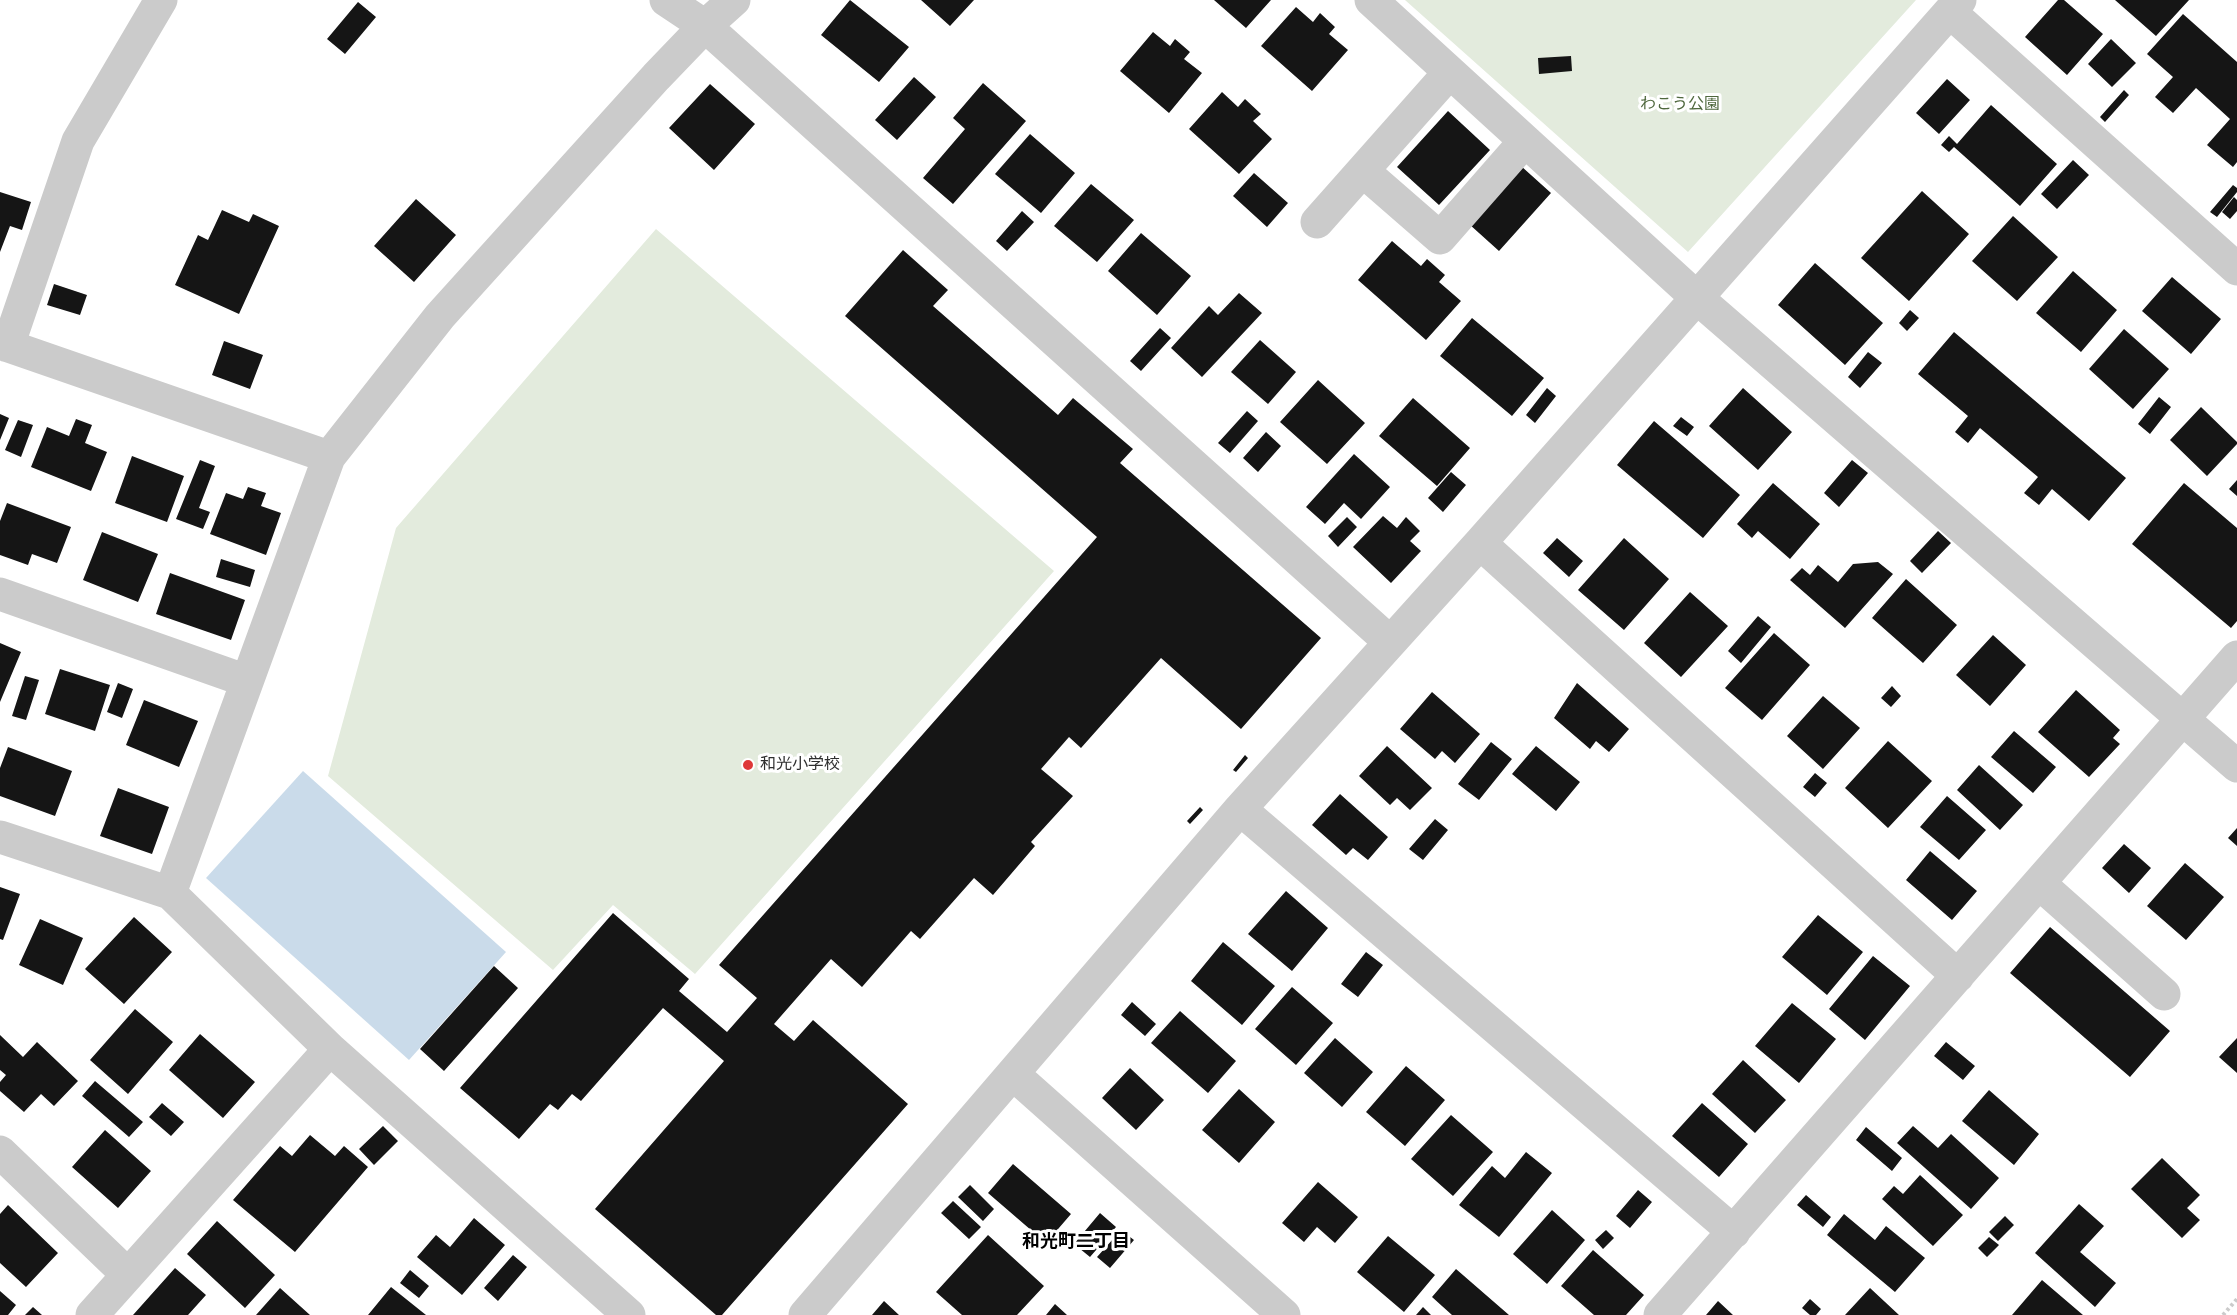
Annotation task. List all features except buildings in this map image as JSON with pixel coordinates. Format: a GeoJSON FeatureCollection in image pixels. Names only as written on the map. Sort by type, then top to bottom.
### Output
{"type":"FeatureCollection","features":[{"type":"Feature","properties":{"kind":"street"},"geometry":{"type":"LineString","coordinates":[[161,0],[78,141],[4,345],[329,458]]}},
{"type":"Feature","properties":{"kind":"street"},"geometry":{"type":"LineString","coordinates":[[666,0],[705,26],[1390,642]]}},
{"type":"Feature","properties":{"kind":"street"},"geometry":{"type":"LineString","coordinates":[[170,893],[329,458],[441,316],[705,26],[734,0]]}},
{"type":"Feature","properties":{"kind":"street"},"geometry":{"type":"LineString","coordinates":[[1371,0],[1696,297],[2237,766]]}},
{"type":"Feature","properties":{"kind":"street"},"geometry":{"type":"LineString","coordinates":[[805,1315],[1240,809],[1480,543],[1955,6],[2237,269]]}},
{"type":"Feature","properties":{"kind":"street"},"geometry":{"type":"LineString","coordinates":[[1317,222],[1449,72]]}},
{"type":"Feature","properties":{"kind":"street"},"geometry":{"type":"LineString","coordinates":[[1363,171],[1440,237],[1525,141]]}},
{"type":"Feature","properties":{"kind":"street"},"geometry":{"type":"LineString","coordinates":[[1480,543],[1958,976]]}},
{"type":"Feature","properties":{"kind":"street"},"geometry":{"type":"LineString","coordinates":[[0,594],[247,681]]}},
{"type":"Feature","properties":{"kind":"street"},"geometry":{"type":"LineString","coordinates":[[1660,1315],[2237,657]]}},
{"type":"Feature","properties":{"kind":"street"},"geometry":{"type":"LineString","coordinates":[[1240,809],[1734,1232]]}},
{"type":"Feature","properties":{"kind":"street"},"geometry":{"type":"LineString","coordinates":[[0,837],[170,893],[330,1049],[629,1315]]}},
{"type":"Feature","properties":{"kind":"street"},"geometry":{"type":"LineString","coordinates":[[2040,884],[2164,994]]}},
{"type":"Feature","properties":{"kind":"street"},"geometry":{"type":"LineString","coordinates":[[92,1315],[330,1049]]}},
{"type":"Feature","properties":{"kind":"street"},"geometry":{"type":"LineString","coordinates":[[1013,1074],[1284,1315]]}},
{"type":"Feature","properties":{"kind":"street"},"geometry":{"type":"LineString","coordinates":[[0,1152],[127,1274]]}},
{"type":"Feature","properties":{"kind":"path"},"geometry":{"type":"LineString","coordinates":[[2223,1315],[2237,1299]]}},
{"type":"Feature","properties":{"kind":"green space","name":"わこう公園"},"geometry":{"type":"Polygon","coordinates":[[[1405,0],[1916,0],[1688,252],[1405,0]]]}},
{"type":"Feature","properties":{"kind":"green space"},"geometry":{"type":"Polygon","coordinates":[[[656,229],[1054,571],[695,974],[613,905],[553,970],[328,776],[396,528],[656,229]]]}},
{"type":"Feature","properties":{"kind":"water"},"geometry":{"type":"Polygon","coordinates":[[[303,771],[506,952],[409,1060],[206,878],[303,771]]]}},
{"type":"Feature","properties":{"kind":"place","name":"和光小学校"},"geometry":{"type":"Point","coordinates":[748,765]}},
{"type":"Feature","properties":{"kind":"district","name":"和光町二丁目"},"geometry":{"type":"Point","coordinates":[1076,1242]}}]}
